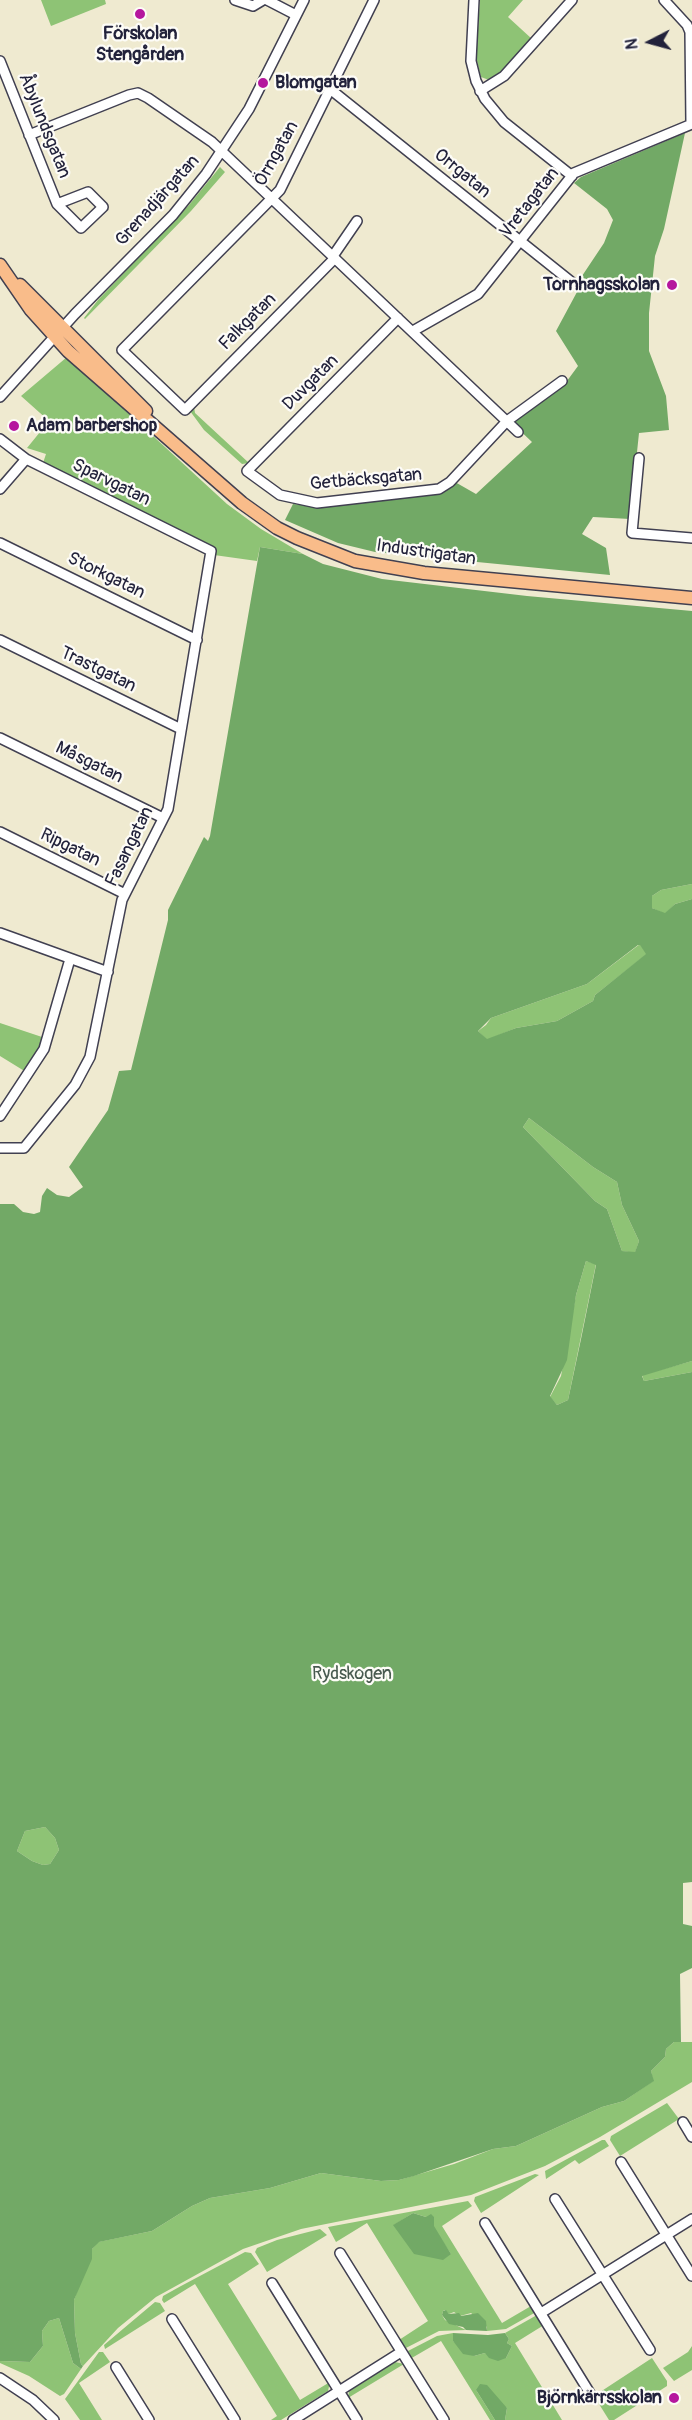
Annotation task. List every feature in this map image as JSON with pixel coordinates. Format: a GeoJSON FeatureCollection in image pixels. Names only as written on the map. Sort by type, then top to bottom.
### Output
{"type":"FeatureCollection","features":[{"type":"Feature","properties":{"kind":"main road","name":"Industrigatan"},"geometry":{"type":"LineString","coordinates":[[0,265],[31,310],[58,332],[242,503],[277,528],[355,561],[424,573],[692,598]]}},
{"type":"Feature","properties":{"kind":"street"},"geometry":{"type":"LineString","coordinates":[[236,0],[253,6],[265,0],[296,15]]}},
{"type":"Feature","properties":{"kind":"street","name":"Grenadjärgatan"},"geometry":{"type":"LineString","coordinates":[[0,397],[58,332],[172,215],[222,151],[254,100],[304,0]]}},
{"type":"Feature","properties":{"kind":"street","name":"Örngatan"},"geometry":{"type":"LineString","coordinates":[[185,410],[122,351],[273,198],[284,181],[374,0]]}},
{"type":"Feature","properties":{"kind":"street"},"geometry":{"type":"LineString","coordinates":[[474,0],[470,53],[472,70],[480,91],[504,122],[572,176]]}},
{"type":"Feature","properties":{"kind":"street"},"geometry":{"type":"LineString","coordinates":[[480,91],[504,76],[572,0]]}},
{"type":"Feature","properties":{"kind":"street"},"geometry":{"type":"LineString","coordinates":[[664,0],[691,31],[691,124]]}},
{"type":"Feature","properties":{"kind":"street","name":"Åbylundsgatan"},"geometry":{"type":"LineString","coordinates":[[0,61],[57,204],[81,228],[103,207],[88,192],[57,204]]}},
{"type":"Feature","properties":{"kind":"street","name":"Orrgatan"},"geometry":{"type":"LineString","coordinates":[[330,89],[574,284]]}},
{"type":"Feature","properties":{"kind":"street"},"geometry":{"type":"LineString","coordinates":[[29,135],[129,94],[138,93],[204,136],[222,151],[518,432]]}},
{"type":"Feature","properties":{"kind":"street","name":"Vretagatan"},"geometry":{"type":"LineString","coordinates":[[413,331],[478,294],[572,176],[691,124]]}},
{"type":"Feature","properties":{"kind":"street","name":"Falkgatan"},"geometry":{"type":"LineString","coordinates":[[185,410],[334,257],[357,221]]}},
{"type":"Feature","properties":{"kind":"street","name":"Duvgatan"},"geometry":{"type":"LineString","coordinates":[[247,471],[398,318]]}},
{"type":"Feature","properties":{"kind":"street","name":"Getbäcksgatan"},"geometry":{"type":"LineString","coordinates":[[247,471],[280,495],[311,503],[443,488],[507,421],[562,381]]}},
{"type":"Feature","properties":{"kind":"street","name":"Sparvgatan"},"geometry":{"type":"LineString","coordinates":[[0,439],[26,459],[211,551]]}},
{"type":"Feature","properties":{"kind":"street"},"geometry":{"type":"LineString","coordinates":[[639,458],[632,532],[692,538]]}},
{"type":"Feature","properties":{"kind":"street"},"geometry":{"type":"LineString","coordinates":[[0,489],[26,459]]}},
{"type":"Feature","properties":{"kind":"street","name":"Storkgatan"},"geometry":{"type":"LineString","coordinates":[[0,543],[197,640]]}},
{"type":"Feature","properties":{"kind":"street","name":"Fasangatan"},"geometry":{"type":"LineString","coordinates":[[0,1148],[24,1148],[80,1077],[92,1051],[125,894],[168,809],[211,551]]}},
{"type":"Feature","properties":{"kind":"street","name":"Trastgatan"},"geometry":{"type":"LineString","coordinates":[[0,640],[181,729]]}},
{"type":"Feature","properties":{"kind":"street","name":"Måsgatan"},"geometry":{"type":"LineString","coordinates":[[0,738],[163,818]]}},
{"type":"Feature","properties":{"kind":"street","name":"Ripgatan"},"geometry":{"type":"LineString","coordinates":[[0,832],[125,894]]}},
{"type":"Feature","properties":{"kind":"street"},"geometry":{"type":"LineString","coordinates":[[0,933],[108,972]]}},
{"type":"Feature","properties":{"kind":"street"},"geometry":{"type":"LineString","coordinates":[[0,1116],[40,1057],[48,1039],[70,959]]}},
{"type":"Feature","properties":{"kind":"street"},"geometry":{"type":"LineString","coordinates":[[682,2122],[692,2137]]}},
{"type":"Feature","properties":{"kind":"street"},"geometry":{"type":"LineString","coordinates":[[621,2162],[692,2276]]}},
{"type":"Feature","properties":{"kind":"street"},"geometry":{"type":"LineString","coordinates":[[555,2199],[650,2350]]}},
{"type":"Feature","properties":{"kind":"street"},"geometry":{"type":"LineString","coordinates":[[541,2313],[692,2219]]}},
{"type":"Feature","properties":{"kind":"street"},"geometry":{"type":"LineString","coordinates":[[485,2223],[591,2395]]}},
{"type":"Feature","properties":{"kind":"street"},"geometry":{"type":"LineString","coordinates":[[340,2253],[444,2420]]}},
{"type":"Feature","properties":{"kind":"street"},"geometry":{"type":"LineString","coordinates":[[272,2283],[357,2420]]}},
{"type":"Feature","properties":{"kind":"street"},"geometry":{"type":"LineString","coordinates":[[172,2319],[235,2420]]}},
{"type":"Feature","properties":{"kind":"street"},"geometry":{"type":"LineString","coordinates":[[292,2420],[401,2352]]}},
{"type":"Feature","properties":{"kind":"street"},"geometry":{"type":"LineString","coordinates":[[116,2367],[149,2420]]}},
{"type":"Feature","properties":{"kind":"street"},"geometry":{"type":"LineString","coordinates":[[0,2378],[33,2400],[54,2420]]}},
{"type":"Feature","properties":{"kind":"green space"},"geometry":{"type":"Polygon","coordinates":[[[41,0],[105,0],[106,4],[51,26],[41,0]]]}},
{"type":"Feature","properties":{"kind":"green space"},"geometry":{"type":"Polygon","coordinates":[[[480,0],[523,0],[508,17],[532,39],[498,76],[489,80],[481,77],[476,57],[480,0]]]}},
{"type":"Feature","properties":{"kind":"green space"},"geometry":{"type":"Polygon","coordinates":[[[685,133],[664,229],[655,256],[649,313],[649,351],[666,396],[669,430],[639,433],[630,519],[593,517],[582,534],[606,548],[610,575],[375,552],[338,543],[285,520],[293,504],[338,506],[439,494],[455,482],[476,494],[532,442],[511,422],[564,385],[578,366],[556,331],[577,292],[578,282],[604,243],[613,220],[607,209],[574,183],[581,177],[685,133]]]}},
{"type":"Feature","properties":{"kind":"green space"},"geometry":{"type":"Polygon","coordinates":[[[220,167],[225,172],[191,211],[85,319],[98,300],[189,205],[220,167]]]}},
{"type":"Feature","properties":{"kind":"green space"},"geometry":{"type":"Polygon","coordinates":[[[67,357],[227,504],[261,529],[303,554],[260,547],[257,561],[214,555],[215,548],[43,463],[46,454],[27,448],[49,421],[21,396],[67,357]]]}},
{"type":"Feature","properties":{"kind":"green space"},"geometry":{"type":"Polygon","coordinates":[[[194,407],[195,413],[249,463],[242,464],[204,430],[190,411],[194,407]]]}},
{"type":"Feature","properties":{"kind":"green space","name":"Rydskogen"},"geometry":{"type":"Polygon","coordinates":[[[260,547],[303,554],[323,564],[382,579],[527,596],[692,611],[692,884],[661,890],[652,896],[652,908],[665,913],[675,904],[692,899],[692,1361],[642,1376],[644,1381],[692,1372],[692,1882],[683,1883],[683,1924],[692,1926],[692,1968],[680,1974],[681,2042],[674,2042],[666,2049],[665,2057],[651,2071],[654,2081],[624,2101],[602,2107],[516,2146],[493,2149],[414,2176],[381,2181],[321,2173],[270,2188],[210,2198],[192,2206],[152,2231],[99,2242],[92,2249],[92,2259],[74,2300],[75,2333],[83,2366],[81,2369],[73,2363],[59,2318],[49,2321],[42,2331],[43,2346],[30,2362],[0,2361],[0,1204],[14,1204],[23,1212],[34,1214],[40,1212],[42,1196],[47,1188],[57,1195],[69,1197],[83,1187],[69,1167],[108,1110],[119,1071],[131,1070],[168,920],[168,910],[204,837],[208,841],[260,547]],[[638,945],[587,984],[491,1018],[478,1031],[487,1039],[516,1028],[557,1021],[593,1001],[595,995],[646,954],[638,945]],[[529,1118],[523,1127],[595,1201],[607,1209],[622,1251],[635,1252],[639,1241],[622,1205],[617,1182],[593,1167],[529,1118]],[[586,1261],[576,1295],[567,1360],[550,1396],[557,1405],[568,1400],[596,1265],[586,1261]],[[45,1827],[25,1831],[17,1851],[32,1861],[43,1865],[50,1864],[59,1850],[55,1838],[45,1827]]]}},
{"type":"Feature","properties":{"kind":"green space"},"geometry":{"type":"Polygon","coordinates":[[[692,884],[692,899],[675,904],[665,914],[652,908],[652,896],[661,890],[692,884]]]}},
{"type":"Feature","properties":{"kind":"green space"},"geometry":{"type":"Polygon","coordinates":[[[640,944],[647,954],[595,995],[593,1001],[557,1021],[516,1028],[487,1040],[478,1031],[491,1018],[587,984],[640,944]]]}},
{"type":"Feature","properties":{"kind":"green space"},"geometry":{"type":"Polygon","coordinates":[[[0,1023],[45,1038],[26,1072],[0,1056],[0,1023]]]}},
{"type":"Feature","properties":{"kind":"green space"},"geometry":{"type":"Polygon","coordinates":[[[529,1118],[593,1167],[617,1182],[622,1205],[639,1241],[635,1253],[622,1251],[607,1209],[595,1201],[523,1127],[529,1118]]]}},
{"type":"Feature","properties":{"kind":"green space"},"geometry":{"type":"Polygon","coordinates":[[[586,1261],[596,1264],[568,1400],[557,1405],[550,1397],[561,1376],[576,1295],[586,1261]]]}},
{"type":"Feature","properties":{"kind":"green space"},"geometry":{"type":"Polygon","coordinates":[[[692,1361],[692,1372],[644,1381],[642,1375],[692,1361]]]}},
{"type":"Feature","properties":{"kind":"green space"},"geometry":{"type":"Polygon","coordinates":[[[45,1827],[55,1838],[59,1850],[50,1864],[43,1865],[17,1851],[25,1831],[45,1827]]]}},
{"type":"Feature","properties":{"kind":"green space"},"geometry":{"type":"Polygon","coordinates":[[[674,2042],[692,2042],[692,2082],[600,2137],[545,2166],[471,2195],[301,2229],[243,2249],[156,2297],[118,2328],[83,2366],[81,2364],[75,2333],[74,2300],[92,2249],[98,2242],[152,2231],[192,2206],[210,2198],[270,2188],[321,2173],[381,2181],[399,2180],[454,2164],[493,2149],[516,2146],[602,2107],[624,2101],[653,2081],[651,2071],[665,2057],[666,2049],[674,2042]]]}},
{"type":"Feature","properties":{"kind":"green space"},"geometry":{"type":"Polygon","coordinates":[[[667,2103],[679,2119],[620,2156],[610,2140],[611,2136],[667,2103]]]}},
{"type":"Feature","properties":{"kind":"green space"},"geometry":{"type":"Polygon","coordinates":[[[605,2140],[609,2146],[579,2164],[575,2160],[546,2179],[545,2171],[605,2140]]]}},
{"type":"Feature","properties":{"kind":"green space"},"geometry":{"type":"Polygon","coordinates":[[[535,2174],[539,2175],[481,2213],[474,2201],[475,2197],[535,2174]]]}},
{"type":"Feature","properties":{"kind":"green space"},"geometry":{"type":"Polygon","coordinates":[[[468,2201],[472,2206],[442,2226],[502,2323],[531,2306],[536,2312],[506,2329],[487,2331],[487,2327],[471,2313],[460,2316],[454,2312],[449,2314],[445,2310],[442,2315],[445,2320],[466,2330],[439,2331],[404,2349],[399,2340],[428,2321],[367,2223],[336,2242],[328,2227],[468,2201]],[[413,2213],[394,2225],[451,2254],[426,2217],[413,2213]]]}},
{"type":"Feature","properties":{"kind":"green space"},"geometry":{"type":"Polygon","coordinates":[[[413,2213],[426,2217],[431,2214],[434,2217],[434,2226],[451,2254],[443,2260],[414,2254],[393,2225],[413,2213]]]}},
{"type":"Feature","properties":{"kind":"green space"},"geometry":{"type":"Polygon","coordinates":[[[320,2229],[327,2235],[267,2272],[255,2252],[257,2248],[277,2240],[320,2229]]]}},
{"type":"Feature","properties":{"kind":"green space"},"geometry":{"type":"Polygon","coordinates":[[[245,2252],[251,2253],[259,2264],[228,2284],[300,2400],[330,2382],[328,2391],[281,2420],[271,2420],[277,2416],[195,2284],[164,2303],[162,2300],[163,2296],[245,2252]]]}},
{"type":"Feature","properties":{"kind":"green space"},"geometry":{"type":"Polygon","coordinates":[[[155,2302],[160,2303],[165,2311],[105,2349],[104,2345],[155,2302]]]}},
{"type":"Feature","properties":{"kind":"green space"},"geometry":{"type":"Polygon","coordinates":[[[446,2310],[449,2314],[459,2313],[461,2316],[478,2313],[486,2321],[487,2331],[466,2330],[463,2327],[449,2324],[442,2315],[446,2310]]]}},
{"type":"Feature","properties":{"kind":"green space"},"geometry":{"type":"Polygon","coordinates":[[[537,2315],[544,2325],[515,2343],[562,2420],[505,2420],[507,2408],[476,2390],[495,2420],[490,2420],[441,2341],[410,2359],[406,2352],[437,2336],[453,2333],[453,2341],[474,2356],[485,2353],[506,2358],[512,2346],[507,2343],[509,2339],[505,2333],[537,2315]]]}},
{"type":"Feature","properties":{"kind":"green space"},"geometry":{"type":"Polygon","coordinates":[[[59,2318],[73,2363],[81,2369],[64,2394],[60,2396],[29,2376],[0,2363],[0,2361],[30,2362],[43,2346],[42,2331],[49,2321],[59,2318]]]}},
{"type":"Feature","properties":{"kind":"green space"},"geometry":{"type":"Polygon","coordinates":[[[453,2333],[488,2335],[505,2333],[509,2339],[507,2343],[512,2346],[506,2358],[498,2361],[489,2358],[485,2353],[474,2356],[463,2354],[453,2341],[453,2333]]]}},
{"type":"Feature","properties":{"kind":"green space"},"geometry":{"type":"Polygon","coordinates":[[[692,2346],[692,2370],[674,2381],[663,2368],[688,2352],[692,2346]]]}},
{"type":"Feature","properties":{"kind":"green space"},"geometry":{"type":"Polygon","coordinates":[[[99,2352],[103,2352],[110,2362],[79,2383],[102,2420],[80,2420],[65,2399],[99,2352]]]}},
{"type":"Feature","properties":{"kind":"green space"},"geometry":{"type":"Polygon","coordinates":[[[652,2358],[667,2381],[667,2386],[614,2420],[609,2420],[594,2396],[652,2358]]]}},
{"type":"Feature","properties":{"kind":"green space"},"geometry":{"type":"Polygon","coordinates":[[[395,2362],[404,2364],[348,2398],[349,2391],[395,2362]]]}},
{"type":"Feature","properties":{"kind":"green space"},"geometry":{"type":"Polygon","coordinates":[[[480,2384],[487,2385],[507,2408],[505,2420],[495,2420],[476,2390],[480,2384]]]}},
{"type":"Feature","properties":{"kind":"place","name":"Förskolan Stengården"},"geometry":{"type":"Point","coordinates":[140,14]}},
{"type":"Feature","properties":{"kind":"place","name":"Blomgatan"},"geometry":{"type":"Point","coordinates":[263,83]}},
{"type":"Feature","properties":{"kind":"place","name":"Tornhagsskolan"},"geometry":{"type":"Point","coordinates":[672,285]}},
{"type":"Feature","properties":{"kind":"place","name":"Adam barbershop"},"geometry":{"type":"Point","coordinates":[14,426]}},
{"type":"Feature","properties":{"kind":"place","name":"Björnkärrsskolan"},"geometry":{"type":"Point","coordinates":[674,2398]}}]}
